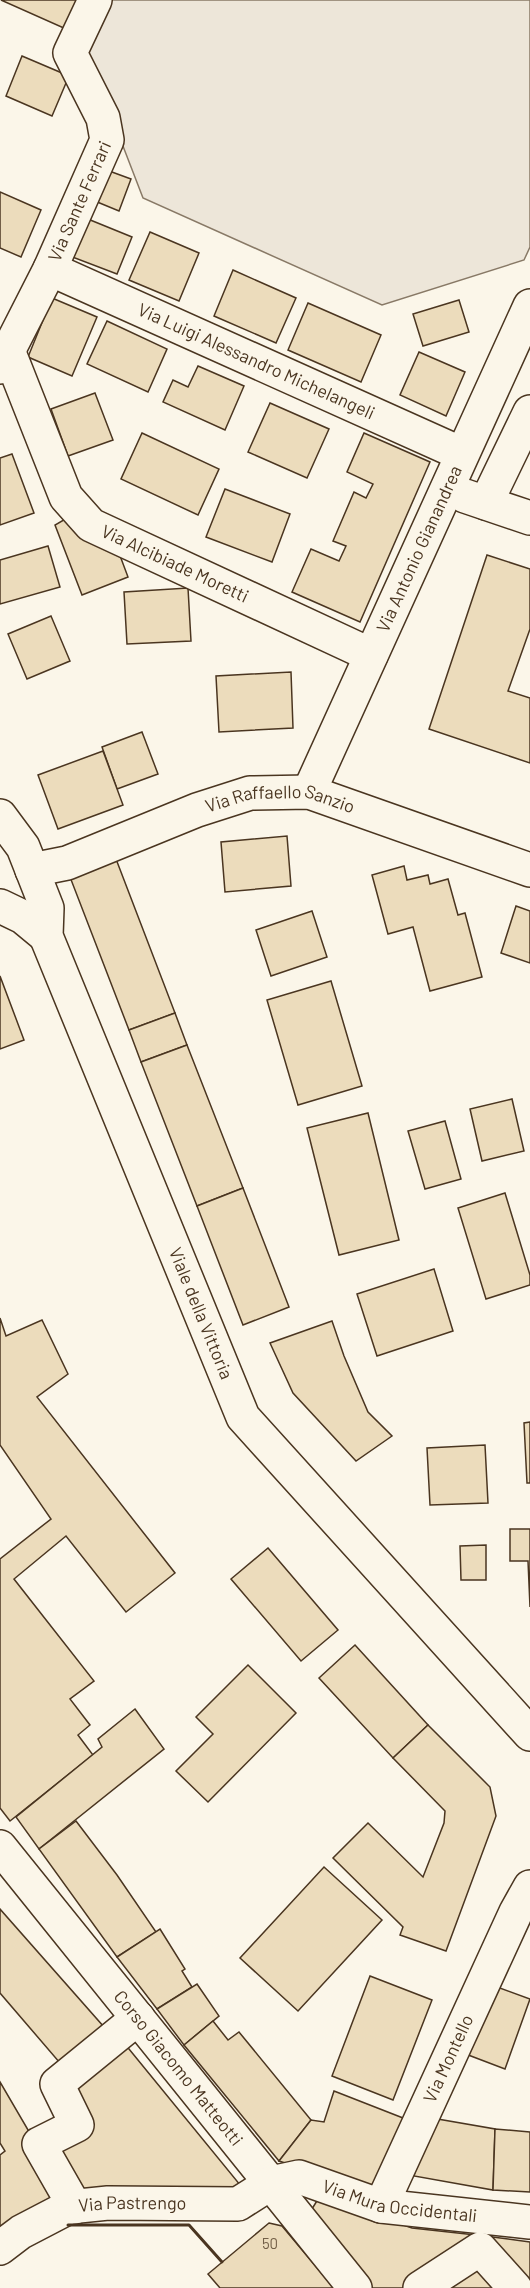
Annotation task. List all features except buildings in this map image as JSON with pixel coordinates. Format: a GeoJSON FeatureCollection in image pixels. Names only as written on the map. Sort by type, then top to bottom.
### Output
{"type":"FeatureCollection","features":[{"type":"Feature","properties":{"kind":"street","name":"Via Sante Ferrari"},"geometry":{"type":"LineString","coordinates":[[4,358],[50,269],[106,140],[103,118],[69,53],[95,0]]}},
{"type":"Feature","properties":{"kind":"street","name":"Via Luigi Alessandro Michelangeli"},"geometry":{"type":"LineString","coordinates":[[50,269],[462,454]]}},
{"type":"Feature","properties":{"kind":"street","name":"Via Antonio Gianandrea"},"geometry":{"type":"LineString","coordinates":[[309,792],[530,306]]}},
{"type":"Feature","properties":{"kind":"street","name":"Via Alcibiade Moretti"},"geometry":{"type":"LineString","coordinates":[[4,358],[66,497],[91,525],[371,655]]}},
{"type":"Feature","properties":{"kind":"street"},"geometry":{"type":"LineString","coordinates":[[486,503],[530,412]]}},
{"type":"Feature","properties":{"kind":"street"},"geometry":{"type":"LineString","coordinates":[[446,490],[530,518]]}},
{"type":"Feature","properties":{"kind":"street","name":"Via Raffaello Sanzio"},"geometry":{"type":"LineString","coordinates":[[32,870],[67,863],[197,810],[250,793],[309,792],[530,870]]}},
{"type":"Feature","properties":{"kind":"street"},"geometry":{"type":"LineString","coordinates":[[0,856],[1,818]]}},
{"type":"Feature","properties":{"kind":"street","name":"Viale della Vittoria"},"geometry":{"type":"LineString","coordinates":[[1,818],[22,847],[32,870],[47,908],[46,936],[243,1417],[530,1734]]}},
{"type":"Feature","properties":{"kind":"street"},"geometry":{"type":"LineString","coordinates":[[0,906],[23,917],[46,936]]}},
{"type":"Feature","properties":{"kind":"street","name":"Corso Giacomo Matteotti"},"geometry":{"type":"LineString","coordinates":[[0,1847],[355,2288]]}},
{"type":"Feature","properties":{"kind":"street","name":"Via Montello"},"geometry":{"type":"LineString","coordinates":[[381,2206],[525,1901]]}},
{"type":"Feature","properties":{"kind":"street"},"geometry":{"type":"LineString","coordinates":[[75,2206],[39,2144],[77,2125],[57,2084],[138,2018]]}},
{"type":"Feature","properties":{"kind":"street","name":"Via Mura Occidentali"},"geometry":{"type":"LineString","coordinates":[[271,2183],[299,2177],[381,2206],[530,2222]]}},
{"type":"Feature","properties":{"kind":"street","name":"Via Pastrengo"},"geometry":{"type":"LineString","coordinates":[[0,2248],[21,2232],[69,2207],[108,2203],[238,2204],[271,2183]]}},
{"type":"Feature","properties":{"kind":"street"},"geometry":{"type":"LineString","coordinates":[[420,2288],[480,2249],[515,2288]]}},
{"type":"Feature","properties":{"kind":"shaded area"},"geometry":{"type":"Polygon","coordinates":[[[105,0],[530,0],[530,247],[524,260],[382,305],[143,198],[84,45],[105,0]]]}},
{"type":"Feature","properties":{"kind":"wall"},"geometry":{"type":"LineString","coordinates":[[68,2225],[189,2225],[222,2262]]}}]}
